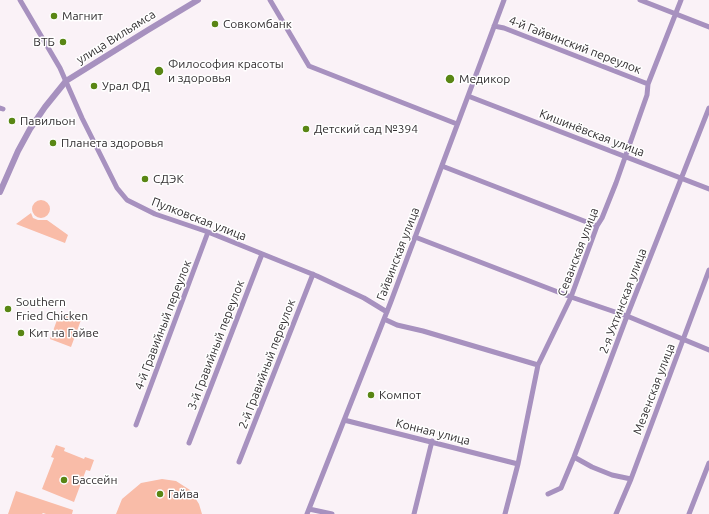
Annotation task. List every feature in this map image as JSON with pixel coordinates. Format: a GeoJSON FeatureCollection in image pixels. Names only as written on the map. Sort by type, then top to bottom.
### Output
{"type":"FeatureCollection","features":[{"type":"Feature","properties":{"kind":"street","name":"Пулковская улица"},"geometry":{"type":"LineString","coordinates":[[20,0],[66,81],[99,154],[122,195],[133,204],[144,209],[208,232],[313,274],[364,298],[387,312]]}},
{"type":"Feature","properties":{"kind":"street","name":"улица Вильямса"},"geometry":{"type":"LineString","coordinates":[[0,192],[18,151],[30,129],[66,81],[198,0]]}},
{"type":"Feature","properties":{"kind":"street"},"geometry":{"type":"LineString","coordinates":[[270,0],[309,66],[457,124]]}},
{"type":"Feature","properties":{"kind":"street","name":"Гайвинская улица"},"geometry":{"type":"LineString","coordinates":[[308,512],[387,312],[504,0]]}},
{"type":"Feature","properties":{"kind":"street"},"geometry":{"type":"LineString","coordinates":[[640,0],[709,26]]}},
{"type":"Feature","properties":{"kind":"street","name":"Севанская улица"},"geometry":{"type":"LineString","coordinates":[[506,514],[518,464],[538,365],[571,297],[597,226],[602,218],[626,157],[647,95],[648,84],[681,0]]}},
{"type":"Feature","properties":{"kind":"street","name":"4-й Гайвинский переулок"},"geometry":{"type":"LineString","coordinates":[[494,26],[504,28],[648,84]]}},
{"type":"Feature","properties":{"kind":"street","name":"Кишинёвская улица"},"geometry":{"type":"LineString","coordinates":[[468,96],[709,189]]}},
{"type":"Feature","properties":{"kind":"street","name":"2-я Ухтинская улица"},"geometry":{"type":"LineString","coordinates":[[548,494],[561,488],[574,457],[627,316],[709,108]]}},
{"type":"Feature","properties":{"kind":"street"},"geometry":{"type":"LineString","coordinates":[[442,166],[597,226]]}},
{"type":"Feature","properties":{"kind":"street","name":"4-й Гравийный переулок"},"geometry":{"type":"LineString","coordinates":[[136,425],[208,232]]}},
{"type":"Feature","properties":{"kind":"street"},"geometry":{"type":"LineString","coordinates":[[415,237],[571,297],[627,316],[709,350]]}},
{"type":"Feature","properties":{"kind":"street","name":"3-й Гравийный переулок"},"geometry":{"type":"LineString","coordinates":[[189,443],[262,254]]}},
{"type":"Feature","properties":{"kind":"street","name":"Мезенская улица"},"geometry":{"type":"LineString","coordinates":[[616,514],[631,479],[709,270]]}},
{"type":"Feature","properties":{"kind":"street","name":"2-й Гравийный переулок"},"geometry":{"type":"LineString","coordinates":[[239,462],[313,274]]}},
{"type":"Feature","properties":{"kind":"street"},"geometry":{"type":"LineString","coordinates":[[384,319],[397,325],[423,331],[538,365]]}},
{"type":"Feature","properties":{"kind":"street","name":"Конная улица"},"geometry":{"type":"LineString","coordinates":[[344,420],[432,441],[518,464]]}},
{"type":"Feature","properties":{"kind":"street"},"geometry":{"type":"LineString","coordinates":[[414,514],[432,441]]}},
{"type":"Feature","properties":{"kind":"street"},"geometry":{"type":"LineString","coordinates":[[574,457],[592,467],[612,475],[631,479]]}},
{"type":"Feature","properties":{"kind":"street"},"geometry":{"type":"LineString","coordinates":[[689,514],[709,463]]}},
{"type":"Feature","properties":{"kind":"street"},"geometry":{"type":"LineString","coordinates":[[308,512],[332,514]]}},
{"type":"Feature","properties":{"kind":"shaded area"},"geometry":{"type":"Polygon","coordinates":[[[41,200],[47,203],[50,209],[47,215],[41,218],[35,215],[32,209],[35,203],[41,200]]]}},
{"type":"Feature","properties":{"kind":"shaded area"},"geometry":{"type":"Polygon","coordinates":[[[31,213],[33,218],[38,220],[47,220],[68,235],[65,243],[16,224],[31,213]]]}},
{"type":"Feature","properties":{"kind":"shaded area"},"geometry":{"type":"Polygon","coordinates":[[[60,312],[81,320],[71,347],[50,339],[60,312]]]}},
{"type":"Feature","properties":{"kind":"shaded area","name":"Бассейн"},"geometry":{"type":"Polygon","coordinates":[[[56,445],[65,448],[64,451],[84,459],[85,457],[94,460],[90,471],[86,470],[74,502],[42,489],[54,458],[51,457],[56,445]]]}},
{"type":"Feature","properties":{"kind":"shaded area","name":"Гайва"},"geometry":{"type":"Polygon","coordinates":[[[162,479],[176,481],[190,490],[199,504],[202,514],[116,514],[122,499],[141,483],[162,479]]]}},
{"type":"Feature","properties":{"kind":"shaded area"},"geometry":{"type":"Polygon","coordinates":[[[16,491],[73,510],[72,514],[8,514],[16,491]]]}},
{"type":"Feature","properties":{"kind":"place","name":"Магнит"},"geometry":{"type":"Point","coordinates":[54,16]}},
{"type":"Feature","properties":{"kind":"place","name":"Совкомбанк"},"geometry":{"type":"Point","coordinates":[215,24]}},
{"type":"Feature","properties":{"kind":"place","name":"ВТБ"},"geometry":{"type":"Point","coordinates":[63,42]}},
{"type":"Feature","properties":{"kind":"place","name":"Философия красоты и здоровья"},"geometry":{"type":"Point","coordinates":[159,71]}},
{"type":"Feature","properties":{"kind":"place","name":"Медикор"},"geometry":{"type":"Point","coordinates":[450,79]}},
{"type":"Feature","properties":{"kind":"place","name":"Урал ФД"},"geometry":{"type":"Point","coordinates":[94,86]}},
{"type":"Feature","properties":{"kind":"place","name":"Павильон"},"geometry":{"type":"Point","coordinates":[12,121]}},
{"type":"Feature","properties":{"kind":"place","name":"Детский сад №394"},"geometry":{"type":"Point","coordinates":[306,129]}},
{"type":"Feature","properties":{"kind":"place","name":"Планета здоровья"},"geometry":{"type":"Point","coordinates":[53,143]}},
{"type":"Feature","properties":{"kind":"place","name":"СДЭК"},"geometry":{"type":"Point","coordinates":[145,179]}},
{"type":"Feature","properties":{"kind":"place","name":"Southern Fried Chicken"},"geometry":{"type":"Point","coordinates":[8,309]}},
{"type":"Feature","properties":{"kind":"place","name":"Кит на Гайве"},"geometry":{"type":"Point","coordinates":[21,333]}},
{"type":"Feature","properties":{"kind":"place","name":"Компот"},"geometry":{"type":"Point","coordinates":[371,395]}},
{"type":"Feature","properties":{"kind":"place","name":"Бассейн"},"geometry":{"type":"Point","coordinates":[64,480]}},
{"type":"Feature","properties":{"kind":"place","name":"Гайва"},"geometry":{"type":"Point","coordinates":[160,494]}}]}
